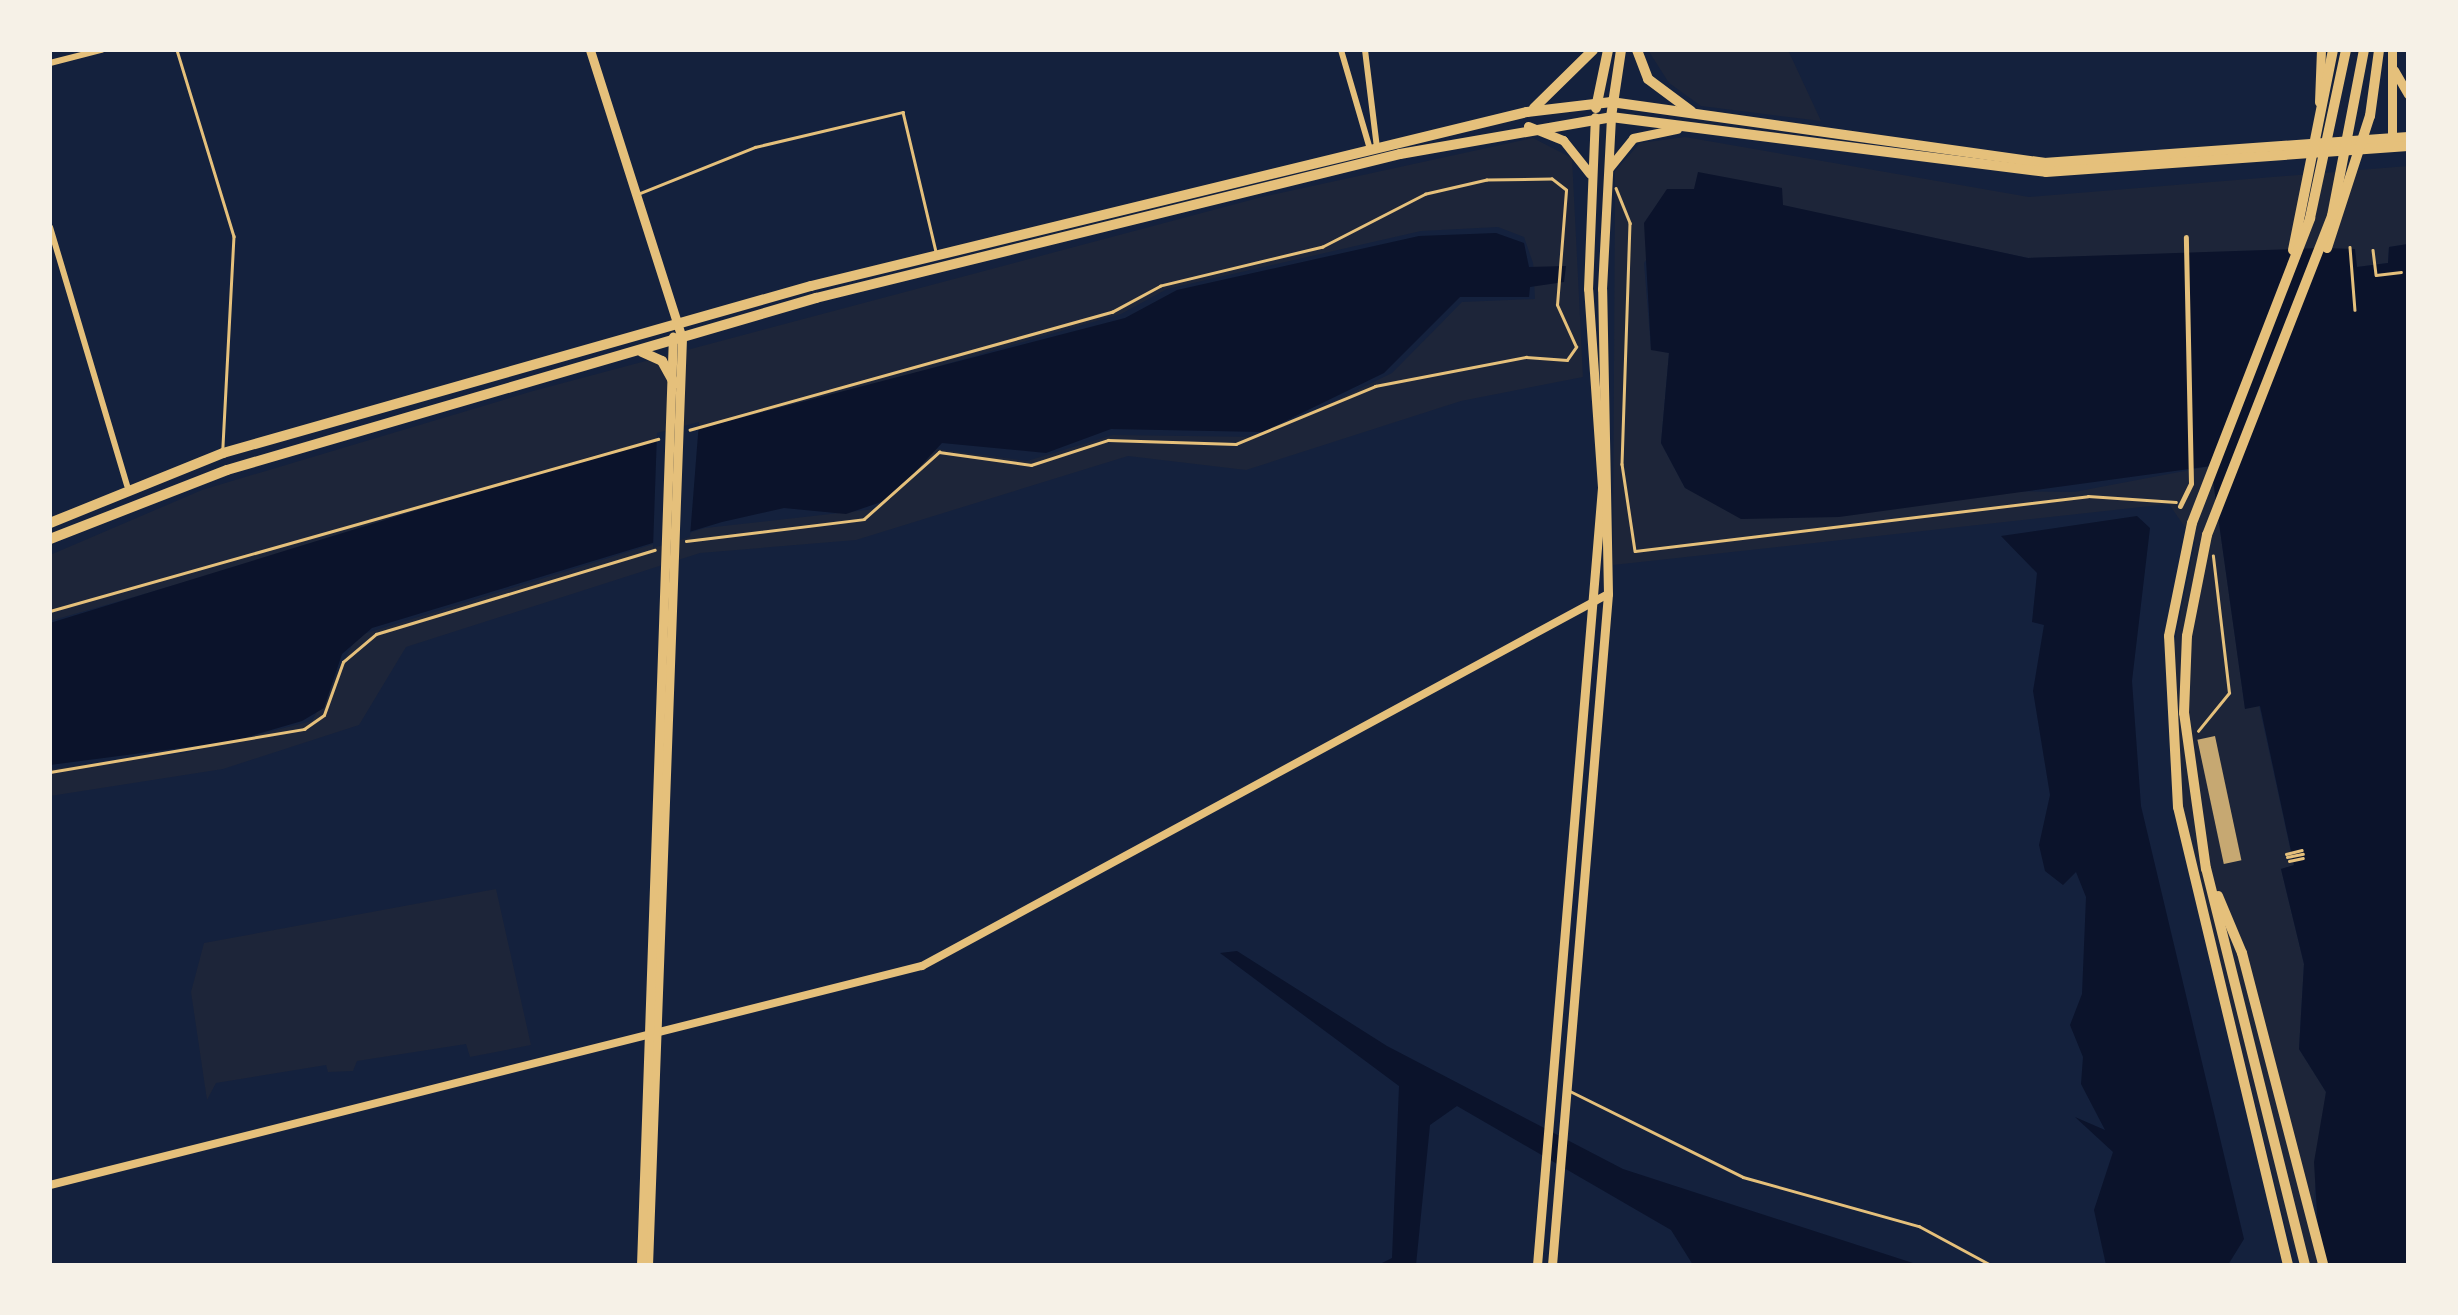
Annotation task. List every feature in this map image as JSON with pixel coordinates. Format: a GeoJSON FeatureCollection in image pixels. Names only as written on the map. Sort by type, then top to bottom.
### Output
{"type":"FeatureCollection","features":[{"type":"Feature","properties":{"kind":"main road"},"geometry":{"type":"LineString","coordinates":[[590,50],[678,340],[649,1041],[645,1265]]}},
{"type":"Feature","properties":{"kind":"main road"},"geometry":{"type":"LineString","coordinates":[[1526,112],[1560,91],[1593,50]]}},
{"type":"Feature","properties":{"kind":"main road"},"geometry":{"type":"LineString","coordinates":[[1537,1265],[1602,487],[1588,290],[1595,117],[1608,50]]}},
{"type":"Feature","properties":{"kind":"main road"},"geometry":{"type":"LineString","coordinates":[[1552,1265],[1608,594],[1608,171],[1611,102],[1622,50]]}},
{"type":"Feature","properties":{"kind":"main road"},"geometry":{"type":"LineString","coordinates":[[1637,50],[1648,78],[1700,122]]}},
{"type":"Feature","properties":{"kind":"main road"},"geometry":{"type":"LineString","coordinates":[[2317,149],[2321,50]]}},
{"type":"Feature","properties":{"kind":"main road"},"geometry":{"type":"LineString","coordinates":[[2288,275],[2333,50]]}},
{"type":"Feature","properties":{"kind":"main road"},"geometry":{"type":"LineString","coordinates":[[2288,1265],[2186,843],[2168,701],[2169,636],[2192,522],[2288,275],[2346,50]]}},
{"type":"Feature","properties":{"kind":"main road"},"geometry":{"type":"LineString","coordinates":[[2307,289],[2356,117],[2364,50]]}},
{"type":"Feature","properties":{"kind":"main road"},"geometry":{"type":"LineString","coordinates":[[2305,1265],[2206,869],[2184,713],[2187,636],[2207,535],[2307,289],[2343,214],[2379,50]]}},
{"type":"Feature","properties":{"kind":"main road"},"geometry":{"type":"LineString","coordinates":[[2392,50],[2392,143]]}},
{"type":"Feature","properties":{"kind":"main road"},"geometry":{"type":"LineString","coordinates":[[2392,67],[2408,94]]}},
{"type":"Feature","properties":{"kind":"main road"},"geometry":{"type":"LineString","coordinates":[[50,522],[127,486],[223,453],[674,324],[936,253],[1526,112],[1611,102],[1700,122],[2046,172],[2392,143],[2408,146]]}},
{"type":"Feature","properties":{"kind":"main road"},"geometry":{"type":"LineString","coordinates":[[50,539],[227,470],[678,340],[1528,126],[1595,117],[1700,122]]}},
{"type":"Feature","properties":{"kind":"main road"},"geometry":{"type":"LineString","coordinates":[[1608,171],[1633,138],[1700,122]]}},
{"type":"Feature","properties":{"kind":"main road"},"geometry":{"type":"LineString","coordinates":[[1528,126],[1563,140],[1591,176]]}},
{"type":"Feature","properties":{"kind":"main road"},"geometry":{"type":"LineString","coordinates":[[2392,143],[2408,137]]}},
{"type":"Feature","properties":{"kind":"main road"},"geometry":{"type":"LineString","coordinates":[[636,352],[662,361],[678,384]]}},
{"type":"Feature","properties":{"kind":"main road"},"geometry":{"type":"LineString","coordinates":[[2206,869],[2242,952],[2324,1265]]}},
{"type":"Feature","properties":{"kind":"street"},"geometry":{"type":"LineString","coordinates":[[50,64],[101,50]]}},
{"type":"Feature","properties":{"kind":"street"},"geometry":{"type":"LineString","coordinates":[[1341,50],[1374,150]]}},
{"type":"Feature","properties":{"kind":"street"},"geometry":{"type":"LineString","coordinates":[[1365,50],[1374,150]]}},
{"type":"Feature","properties":{"kind":"street"},"geometry":{"type":"LineString","coordinates":[[50,227],[127,486]]}},
{"type":"Feature","properties":{"kind":"street"},"geometry":{"type":"LineString","coordinates":[[2180,506],[2191,483],[2186,237]]}},
{"type":"Feature","properties":{"kind":"street"},"geometry":{"type":"LineString","coordinates":[[50,1185],[230,1132],[649,1041],[922,966],[1608,594]]}},
{"type":"Feature","properties":{"kind":"lane"},"geometry":{"type":"LineString","coordinates":[[178,50],[234,236],[223,453]]}},
{"type":"Feature","properties":{"kind":"lane"},"geometry":{"type":"LineString","coordinates":[[637,195],[755,147],[902,112],[936,253]]}},
{"type":"Feature","properties":{"kind":"lane"},"geometry":{"type":"LineString","coordinates":[[1566,1090],[1743,1177],[1919,1226],[1991,1265]]}},
{"type":"Feature","properties":{"kind":"path"},"geometry":{"type":"LineString","coordinates":[[1608,171],[1630,223],[1622,464],[1636,550],[2088,496],[2180,506]]}},
{"type":"Feature","properties":{"kind":"path"},"geometry":{"type":"LineString","coordinates":[[50,611],[1113,312],[1160,286],[1323,247],[1426,194],[1487,180],[1562,181],[1557,305],[1576,348],[1567,360],[1526,357],[1375,386],[1236,444],[1108,440],[1030,465],[939,452],[864,519],[708,532],[679,543]]}},
{"type":"Feature","properties":{"kind":"path"},"geometry":{"type":"LineString","coordinates":[[2350,247],[2355,310]]}},
{"type":"Feature","properties":{"kind":"path"},"geometry":{"type":"LineString","coordinates":[[2373,250],[2376,275],[2401,272]]}},
{"type":"Feature","properties":{"kind":"path"},"geometry":{"type":"LineString","coordinates":[[2194,735],[2230,693],[2212,542]]}},
{"type":"Feature","properties":{"kind":"path"},"geometry":{"type":"LineString","coordinates":[[50,772],[304,728],[324,715],[343,662],[376,634],[660,549]]}},
{"type":"Feature","properties":{"kind":"path"},"geometry":{"type":"LineString","coordinates":[[2303,854],[2287,857],[2303,854]]}},
{"type":"Feature","properties":{"kind":"shaded area"},"geometry":{"type":"Polygon","coordinates":[[[1648,50],[1788,50],[1821,121],[1701,106],[1669,83],[1648,50]]]}},
{"type":"Feature","properties":{"kind":"shaded area"},"geometry":{"type":"Polygon","coordinates":[[[1685,137],[2029,197],[2408,166],[2408,244],[2389,247],[2388,263],[2357,267],[2354,249],[2028,258],[1694,189],[1644,263],[1651,349],[1669,353],[1661,443],[1685,488],[2074,492],[2211,466],[2245,708],[2259,705],[2294,866],[2281,869],[2304,964],[2299,1049],[2326,1092],[2313,1207],[2320,1265],[2302,1265],[2286,1229],[2180,800],[2173,651],[2195,542],[2169,504],[1613,565],[1615,171],[1640,143],[1685,137]]]}},
{"type":"Feature","properties":{"kind":"shaded area"},"geometry":{"type":"Polygon","coordinates":[[[1533,138],[1572,158],[1583,377],[1461,401],[1246,470],[1128,456],[856,540],[700,553],[406,647],[359,725],[223,769],[50,796],[50,769],[185,753],[312,721],[357,636],[705,528],[875,509],[930,448],[1027,461],[1113,435],[1261,437],[1392,373],[1462,302],[1535,299],[1533,263],[1524,237],[1498,227],[1421,231],[1167,289],[1121,314],[50,621],[50,555],[202,490],[533,391],[1262,197],[1533,138]]]}},
{"type":"Feature","properties":{"kind":"shaded area"},"geometry":{"type":"Polygon","coordinates":[[[1698,172],[1782,188],[1783,205],[2028,258],[2322,248],[2355,249],[2357,267],[2388,263],[2389,247],[2408,244],[2408,1265],[2320,1265],[2314,1162],[2326,1092],[2299,1049],[2304,964],[2281,869],[2294,865],[2260,706],[2245,709],[2211,466],[1839,517],[1741,519],[1685,488],[1661,443],[1669,353],[1651,350],[1644,223],[1667,189],[1694,189],[1698,172]]]}},
{"type":"Feature","properties":{"kind":"shaded area"},"geometry":{"type":"Polygon","coordinates":[[[1496,233],[1524,243],[1529,267],[1566,266],[1564,282],[1530,287],[1529,297],[1460,297],[1384,373],[1263,432],[1111,429],[1046,453],[942,443],[890,499],[846,514],[784,508],[722,522],[372,628],[342,654],[324,708],[302,721],[234,741],[50,765],[50,623],[593,456],[1125,318],[1177,290],[1419,236],[1496,233]]]}},
{"type":"Feature","properties":{"kind":"shaded area"},"geometry":{"type":"Polygon","coordinates":[[[2137,516],[2150,528],[2132,681],[2141,806],[2244,1239],[2228,1265],[2106,1265],[2094,1210],[2113,1152],[2075,1117],[2105,1130],[2081,1084],[2083,1057],[2070,1025],[2082,994],[2086,897],[2076,872],[2063,885],[2045,871],[2039,845],[2050,795],[2033,691],[2044,625],[2032,622],[2037,573],[2001,536],[2137,516]]]}},
{"type":"Feature","properties":{"kind":"shaded area"},"geometry":{"type":"Polygon","coordinates":[[[496,889],[531,1045],[470,1057],[466,1044],[357,1061],[353,1071],[328,1072],[326,1065],[216,1083],[207,1100],[191,992],[204,943],[496,889]]]}},
{"type":"Feature","properties":{"kind":"shaded area"},"geometry":{"type":"Polygon","coordinates":[[[1237,951],[1387,1046],[1623,1169],[1919,1265],[1693,1265],[1671,1230],[1457,1106],[1430,1125],[1416,1265],[1378,1265],[1392,1258],[1399,1086],[1220,953],[1237,951]]]}},
{"type":"Feature","properties":{"kind":"pier"},"geometry":{"type":"Polygon","coordinates":[[[699,422],[690,537],[653,548],[657,433],[699,422]]]}},
{"type":"Feature","properties":{"kind":"building"},"geometry":{"type":"Polygon","coordinates":[[[2215,736],[2241,860],[2224,864],[2197,740],[2215,736]]]}}]}
